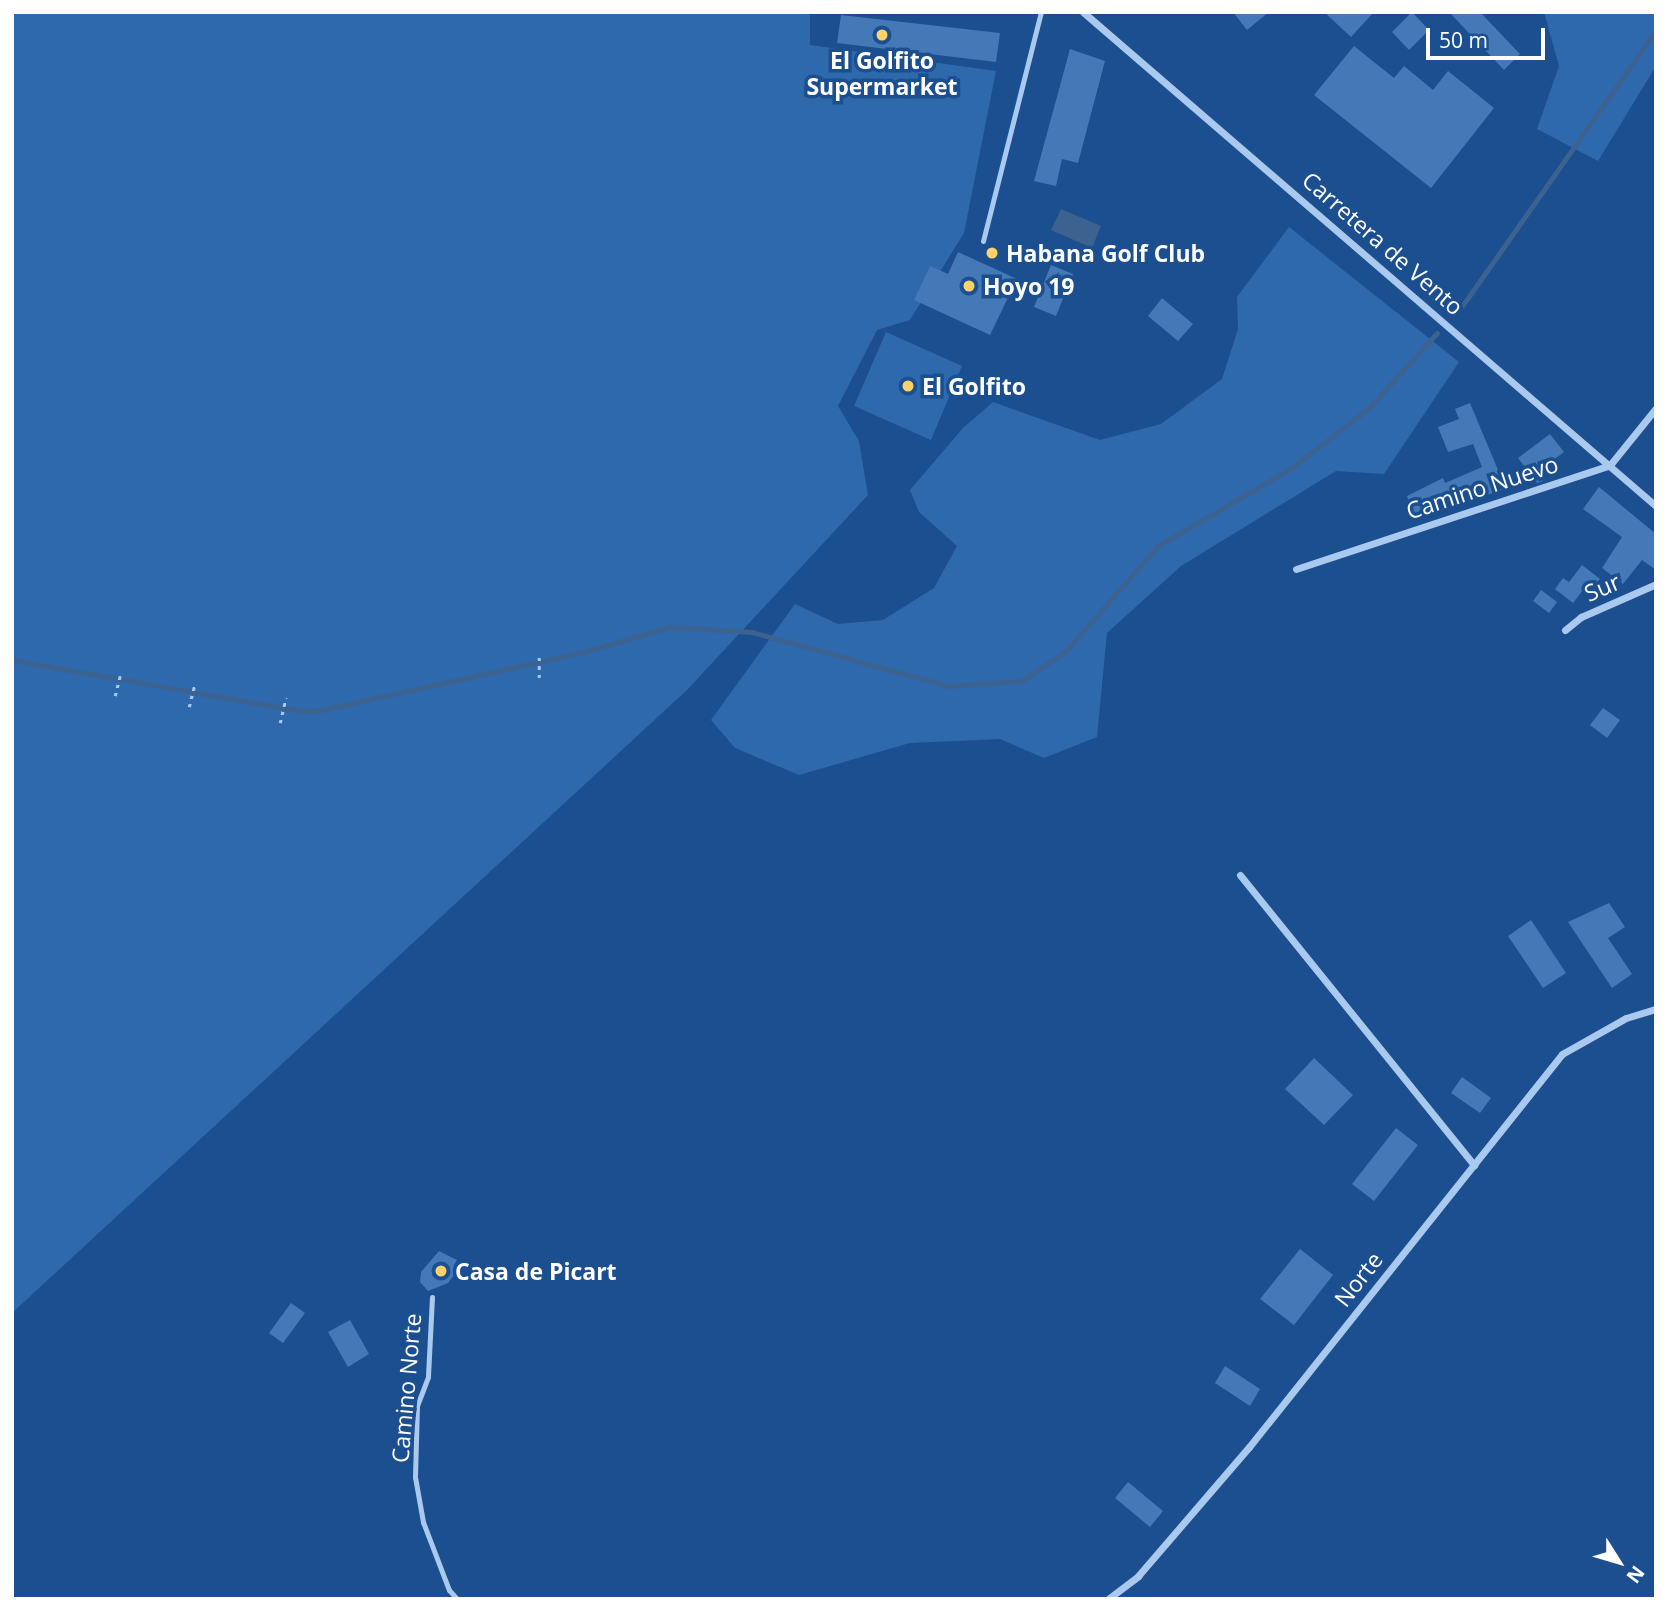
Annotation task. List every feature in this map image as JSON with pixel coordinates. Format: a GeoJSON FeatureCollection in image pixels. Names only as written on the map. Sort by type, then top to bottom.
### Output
{"type":"FeatureCollection","features":[{"type":"Feature","properties":{"kind":"street","name":"Carretera de Vento"},"geometry":{"type":"LineString","coordinates":[[1083,12],[1656,506]]}},
{"type":"Feature","properties":{"kind":"street"},"geometry":{"type":"LineString","coordinates":[[1609,465],[1656,408]]}},
{"type":"Feature","properties":{"kind":"street","name":"Camino Nuevo"},"geometry":{"type":"LineString","coordinates":[[1296,569],[1609,465]]}},
{"type":"Feature","properties":{"kind":"street","name":"Sur"},"geometry":{"type":"LineString","coordinates":[[1565,630],[1581,617],[1656,584]]}},
{"type":"Feature","properties":{"kind":"street"},"geometry":{"type":"LineString","coordinates":[[1240,875],[1474,1165]]}},
{"type":"Feature","properties":{"kind":"street","name":"Norte"},"geometry":{"type":"LineString","coordinates":[[1108,1599],[1138,1576],[1241,1457],[1562,1054],[1626,1018],[1656,1009]]}},
{"type":"Feature","properties":{"kind":"lane"},"geometry":{"type":"LineString","coordinates":[[983,241],[1041,12]]}},
{"type":"Feature","properties":{"kind":"lane","name":"Camino Norte"},"geometry":{"type":"LineString","coordinates":[[432,1297],[428,1377],[417,1405],[415,1477],[423,1522],[449,1590],[457,1599]]}},
{"type":"Feature","properties":{"kind":"path"},"geometry":{"type":"LineString","coordinates":[[539,654],[539,678]]}},
{"type":"Feature","properties":{"kind":"path"},"geometry":{"type":"LineString","coordinates":[[115,696],[121,672]]}},
{"type":"Feature","properties":{"kind":"path"},"geometry":{"type":"LineString","coordinates":[[189,707],[195,682]]}},
{"type":"Feature","properties":{"kind":"path"},"geometry":{"type":"LineString","coordinates":[[280,723],[286,698]]}},
{"type":"Feature","properties":{"kind":"shaded area","name":"Habana Golf Club"},"geometry":{"type":"Polygon","coordinates":[[[14,12],[810,12],[810,45],[996,71],[964,233],[910,320],[877,330],[838,406],[859,441],[868,495],[687,690],[12,1313],[14,12]]]}},
{"type":"Feature","properties":{"kind":"shaded area"},"geometry":{"type":"Polygon","coordinates":[[[1544,12],[1656,12],[1656,66],[1598,161],[1537,129],[1559,66],[1544,12]]]}},
{"type":"Feature","properties":{"kind":"shaded area"},"geometry":{"type":"Polygon","coordinates":[[[1061,209],[1101,226],[1092,248],[1051,230],[1061,209]]]}},
{"type":"Feature","properties":{"kind":"shaded area"},"geometry":{"type":"Polygon","coordinates":[[[1289,227],[1459,362],[1384,474],[1336,471],[1181,566],[1107,633],[1097,737],[1044,758],[1000,739],[910,743],[799,775],[735,748],[711,720],[795,604],[838,624],[883,620],[934,588],[957,546],[919,512],[910,490],[963,428],[993,402],[1100,440],[1161,424],[1222,379],[1238,329],[1237,297],[1289,227]]]}},
{"type":"Feature","properties":{"kind":"shaded area","name":"El Golfito"},"geometry":{"type":"Polygon","coordinates":[[[886,332],[962,366],[931,440],[854,406],[886,332]]]}},
{"type":"Feature","properties":{"kind":"building"},"geometry":{"type":"Polygon","coordinates":[[[1233,12],[1269,12],[1247,30],[1233,12]]]}},
{"type":"Feature","properties":{"kind":"building"},"geometry":{"type":"Polygon","coordinates":[[[1324,12],[1374,12],[1351,37],[1324,12]]]}},
{"type":"Feature","properties":{"kind":"building"},"geometry":{"type":"Polygon","coordinates":[[[1412,12],[1429,30],[1409,50],[1392,32],[1412,12]]]}},
{"type":"Feature","properties":{"kind":"building"},"geometry":{"type":"Polygon","coordinates":[[[1449,12],[1480,12],[1520,54],[1504,70],[1449,12]]]}},
{"type":"Feature","properties":{"kind":"building"},"geometry":{"type":"Polygon","coordinates":[[[841,15],[1000,33],[996,62],[837,43],[841,15]]]}},
{"type":"Feature","properties":{"kind":"building"},"geometry":{"type":"Polygon","coordinates":[[[1354,46],[1394,78],[1404,66],[1433,90],[1448,71],[1494,108],[1431,188],[1314,95],[1354,46]]]}},
{"type":"Feature","properties":{"kind":"building"},"geometry":{"type":"Polygon","coordinates":[[[1070,49],[1105,61],[1078,163],[1062,159],[1056,186],[1034,181],[1070,49]]]}},
{"type":"Feature","properties":{"kind":"building"},"geometry":{"type":"Polygon","coordinates":[[[958,252],[1017,279],[990,335],[914,300],[930,266],[948,274],[958,252]]]}},
{"type":"Feature","properties":{"kind":"building"},"geometry":{"type":"Polygon","coordinates":[[[1051,265],[1073,274],[1056,316],[1034,307],[1051,265]]]}},
{"type":"Feature","properties":{"kind":"building"},"geometry":{"type":"Polygon","coordinates":[[[1162,298],[1193,324],[1178,341],[1148,316],[1162,298]]]}},
{"type":"Feature","properties":{"kind":"building"},"geometry":{"type":"Polygon","coordinates":[[[1470,403],[1506,489],[1415,517],[1407,496],[1443,478],[1445,483],[1482,467],[1473,444],[1448,452],[1438,427],[1459,419],[1455,409],[1470,403]]]}},
{"type":"Feature","properties":{"kind":"building"},"geometry":{"type":"Polygon","coordinates":[[[1550,434],[1564,452],[1539,471],[1543,481],[1537,483],[1518,458],[1550,434]]]}},
{"type":"Feature","properties":{"kind":"building"},"geometry":{"type":"Polygon","coordinates":[[[1599,487],[1656,534],[1656,570],[1642,560],[1623,584],[1602,568],[1622,537],[1583,509],[1599,487]]]}},
{"type":"Feature","properties":{"kind":"building"},"geometry":{"type":"Polygon","coordinates":[[[1582,565],[1600,579],[1592,590],[1586,586],[1573,603],[1555,589],[1563,578],[1569,582],[1582,565]]]}},
{"type":"Feature","properties":{"kind":"building"},"geometry":{"type":"Polygon","coordinates":[[[1541,590],[1557,602],[1549,613],[1533,601],[1541,590]]]}},
{"type":"Feature","properties":{"kind":"building"},"geometry":{"type":"Polygon","coordinates":[[[1603,708],[1620,720],[1607,738],[1590,725],[1603,708]]]}},
{"type":"Feature","properties":{"kind":"building"},"geometry":{"type":"Polygon","coordinates":[[[1609,903],[1625,927],[1608,938],[1632,974],[1612,988],[1568,922],[1609,903]]]}},
{"type":"Feature","properties":{"kind":"building"},"geometry":{"type":"Polygon","coordinates":[[[1531,920],[1566,973],[1543,988],[1508,936],[1531,920]]]}},
{"type":"Feature","properties":{"kind":"building"},"geometry":{"type":"Polygon","coordinates":[[[1314,1058],[1353,1095],[1324,1125],[1285,1089],[1314,1058]]]}},
{"type":"Feature","properties":{"kind":"building"},"geometry":{"type":"Polygon","coordinates":[[[1462,1077],[1491,1098],[1480,1113],[1451,1093],[1462,1077]]]}},
{"type":"Feature","properties":{"kind":"building"},"geometry":{"type":"Polygon","coordinates":[[[1396,1128],[1418,1145],[1374,1201],[1352,1184],[1396,1128]]]}},
{"type":"Feature","properties":{"kind":"building"},"geometry":{"type":"Polygon","coordinates":[[[1300,1249],[1333,1275],[1294,1325],[1260,1299],[1300,1249]]]}},
{"type":"Feature","properties":{"kind":"building","name":"Casa de Picart"},"geometry":{"type":"Polygon","coordinates":[[[439,1251],[457,1260],[454,1265],[459,1269],[448,1283],[428,1291],[420,1282],[421,1272],[439,1251]]]}},
{"type":"Feature","properties":{"kind":"building"},"geometry":{"type":"Polygon","coordinates":[[[291,1303],[305,1313],[283,1343],[269,1333],[291,1303]]]}},
{"type":"Feature","properties":{"kind":"building"},"geometry":{"type":"Polygon","coordinates":[[[350,1320],[369,1354],[348,1367],[328,1332],[350,1320]]]}},
{"type":"Feature","properties":{"kind":"building"},"geometry":{"type":"Polygon","coordinates":[[[1225,1366],[1260,1389],[1250,1406],[1215,1383],[1225,1366]]]}},
{"type":"Feature","properties":{"kind":"building"},"geometry":{"type":"Polygon","coordinates":[[[1128,1482],[1163,1511],[1150,1527],[1115,1498],[1128,1482]]]}},
{"type":"Feature","properties":{"kind":"waterway"},"geometry":{"type":"LineString","coordinates":[[1463,305],[1656,30]]}},
{"type":"Feature","properties":{"kind":"waterway"},"geometry":{"type":"LineString","coordinates":[[12,660],[301,711],[322,710],[584,652],[670,627],[752,632],[948,686],[1022,681],[1066,651],[1158,546],[1293,467],[1369,408],[1437,333]]}},
{"type":"Feature","properties":{"kind":"place","name":"El Golfito Supermarket"},"geometry":{"type":"Point","coordinates":[882,35]}},
{"type":"Feature","properties":{"kind":"place","name":"Habana Golf Club"},"geometry":{"type":"Point","coordinates":[992,253]}},
{"type":"Feature","properties":{"kind":"place","name":"Hoyo 19"},"geometry":{"type":"Point","coordinates":[969,286]}},
{"type":"Feature","properties":{"kind":"place","name":"El Golfito"},"geometry":{"type":"Point","coordinates":[908,386]}},
{"type":"Feature","properties":{"kind":"place","name":"Casa de Picart"},"geometry":{"type":"Point","coordinates":[441,1271]}}]}
